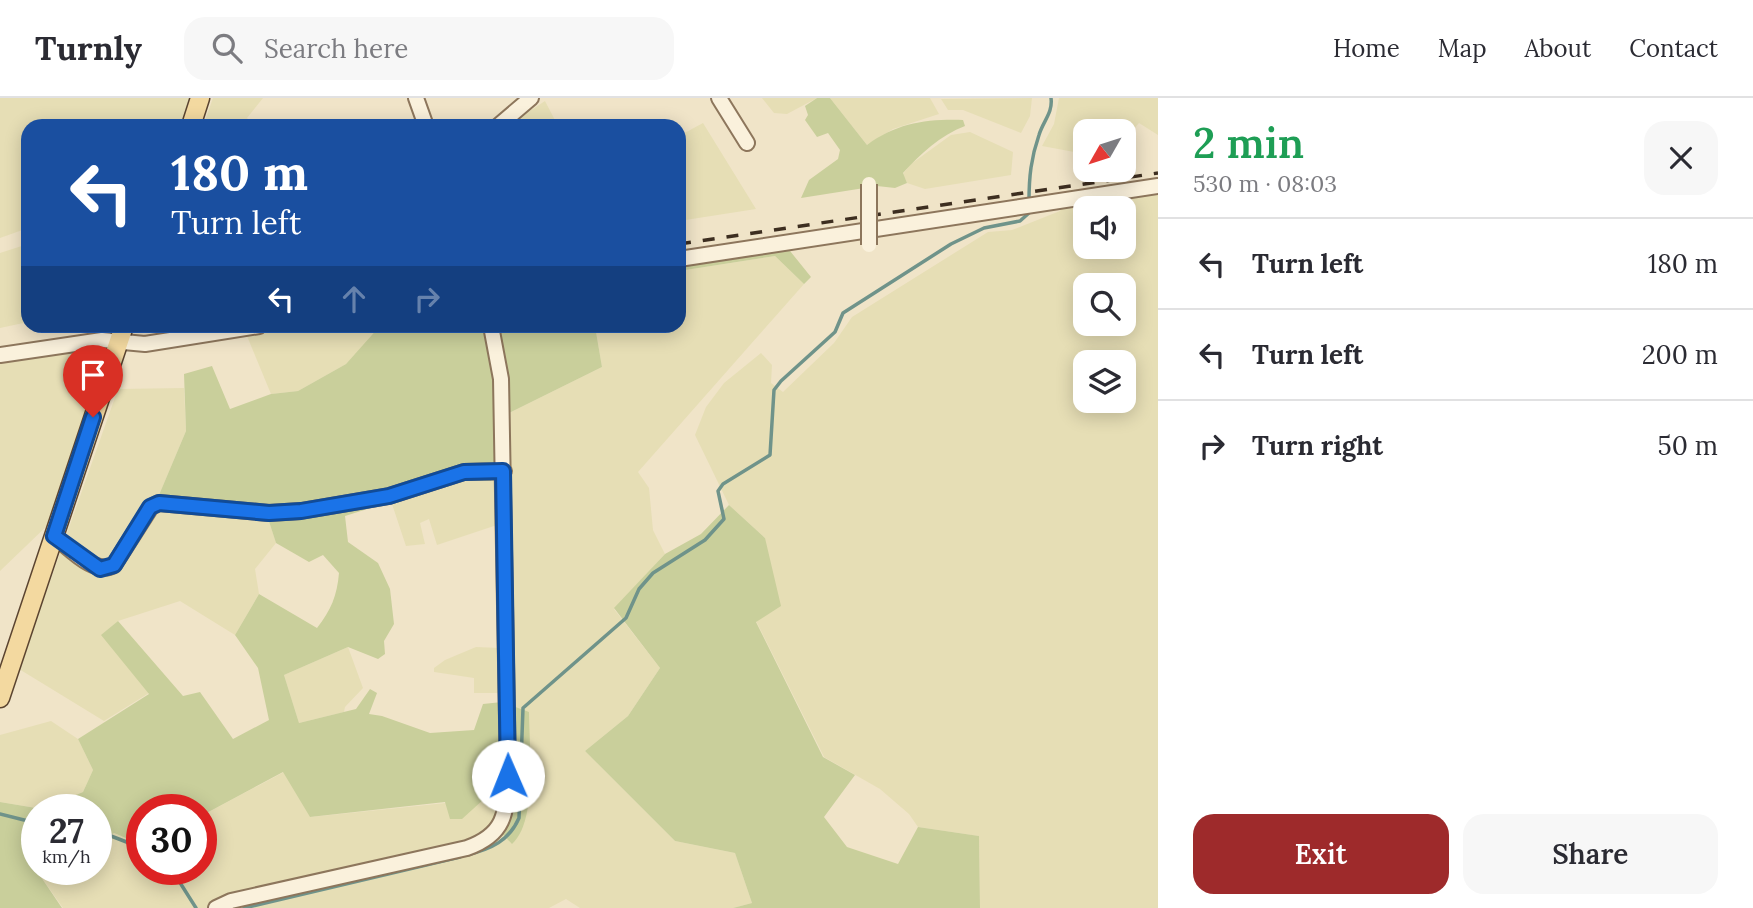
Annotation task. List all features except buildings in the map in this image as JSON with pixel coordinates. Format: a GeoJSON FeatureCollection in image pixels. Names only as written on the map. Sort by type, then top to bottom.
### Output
{"type":"FeatureCollection","features":[{"type":"Feature","properties":{"kind":"main road"},"geometry":{"type":"LineString","coordinates":[[193,119],[200,98]]}},
{"type":"Feature","properties":{"kind":"main road"},"geometry":{"type":"LineString","coordinates":[[0,698],[4,669],[54,536],[121,333]]}},
{"type":"Feature","properties":{"kind":"street"},"geometry":{"type":"LineString","coordinates":[[416,98],[423,119]]}},
{"type":"Feature","properties":{"kind":"street"},"geometry":{"type":"LineString","coordinates":[[506,119],[531,98]]}},
{"type":"Feature","properties":{"kind":"street"},"geometry":{"type":"LineString","coordinates":[[719,98],[747,143]]}},
{"type":"Feature","properties":{"kind":"street"},"geometry":{"type":"LineString","coordinates":[[869,184],[869,245]]}},
{"type":"Feature","properties":{"kind":"street"},"geometry":{"type":"LineString","coordinates":[[686,258],[1158,186]]}},
{"type":"Feature","properties":{"kind":"street"},"geometry":{"type":"LineString","coordinates":[[0,355],[91,342],[121,333],[145,344],[215,333]]}},
{"type":"Feature","properties":{"kind":"street"},"geometry":{"type":"LineString","coordinates":[[215,908],[231,901],[467,848],[484,842],[504,819],[508,776],[501,379],[492,333]]}},
{"type":"Feature","properties":{"kind":"street"},"geometry":{"type":"LineString","coordinates":[[54,536],[90,564],[100,569],[108,568],[114,565],[150,507],[159,503],[269,513],[301,511],[389,496],[464,472],[503,471]]}},
{"type":"Feature","properties":{"kind":"shaded area"},"geometry":{"type":"Polygon","coordinates":[[[0,98],[191,98],[184,119],[21,119],[21,230],[0,238],[0,98]]]}},
{"type":"Feature","properties":{"kind":"shaded area"},"geometry":{"type":"Polygon","coordinates":[[[213,98],[263,98],[248,119],[206,119],[213,98]]]}},
{"type":"Feature","properties":{"kind":"shaded area"},"geometry":{"type":"Polygon","coordinates":[[[762,98],[817,98],[787,114],[774,113],[762,98]]]}},
{"type":"Feature","properties":{"kind":"shaded area"},"geometry":{"type":"Polygon","coordinates":[[[830,98],[930,98],[939,114],[893,129],[867,145],[830,98]]]}},
{"type":"Feature","properties":{"kind":"shaded area"},"geometry":{"type":"Polygon","coordinates":[[[1032,98],[1030,116],[1021,133],[963,110],[948,110],[941,99],[1032,98]]]}},
{"type":"Feature","properties":{"kind":"shaded area"},"geometry":{"type":"Polygon","coordinates":[[[1059,98],[1158,98],[1158,135],[1139,123],[1136,126],[1136,119],[1073,119],[1073,152],[1042,146],[1054,124],[1059,98]]]}},
{"type":"Feature","properties":{"kind":"shaded area"},"geometry":{"type":"Polygon","coordinates":[[[545,101],[554,119],[518,119],[545,101]]]}},
{"type":"Feature","properties":{"kind":"shaded area"},"geometry":{"type":"Polygon","coordinates":[[[703,123],[756,209],[686,220],[686,132],[703,123]]]}},
{"type":"Feature","properties":{"kind":"shaded area"},"geometry":{"type":"Polygon","coordinates":[[[970,132],[1013,152],[1011,175],[925,189],[907,183],[903,174],[911,164],[951,135],[970,132]]]}},
{"type":"Feature","properties":{"kind":"shaded area"},"geometry":{"type":"Polygon","coordinates":[[[1158,192],[1158,908],[980,908],[979,836],[918,827],[909,814],[880,789],[824,757],[756,621],[765,538],[729,505],[695,435],[706,407],[724,383],[761,353],[772,365],[771,383],[783,392],[834,343],[852,317],[988,232],[1012,230],[1060,211],[1061,207],[1073,205],[1073,259],[1136,259],[1136,196],[1132,196],[1158,192]]]}},
{"type":"Feature","properties":{"kind":"shaded area"},"geometry":{"type":"Polygon","coordinates":[[[21,246],[21,324],[0,328],[0,253],[21,246]]]}},
{"type":"Feature","properties":{"kind":"shaded area"},"geometry":{"type":"Polygon","coordinates":[[[775,256],[804,284],[638,472],[649,488],[653,530],[665,554],[614,609],[660,668],[628,716],[585,751],[675,841],[735,853],[752,903],[733,908],[580,908],[566,899],[549,908],[63,908],[47,885],[112,885],[114,833],[126,838],[126,885],[217,885],[217,808],[284,772],[311,817],[484,799],[496,810],[511,843],[509,521],[437,545],[429,519],[420,523],[425,544],[406,546],[391,501],[497,419],[602,367],[596,333],[686,333],[686,270],[775,256]]]}},
{"type":"Feature","properties":{"kind":"shaded area"},"geometry":{"type":"Polygon","coordinates":[[[261,333],[375,333],[346,364],[298,391],[271,394],[247,336],[261,333]]]}},
{"type":"Feature","properties":{"kind":"shaded area"},"geometry":{"type":"Polygon","coordinates":[[[97,348],[103,357],[101,369],[52,521],[0,571],[0,361],[97,348]]]}},
{"type":"Feature","properties":{"kind":"shaded area"},"geometry":{"type":"Polygon","coordinates":[[[184,388],[186,431],[159,495],[265,508],[276,543],[255,569],[259,594],[235,635],[180,601],[118,621],[102,635],[149,693],[104,721],[19,669],[118,389],[184,388]]]}},
{"type":"Feature","properties":{"kind":"shaded area"},"geometry":{"type":"Polygon","coordinates":[[[348,647],[363,688],[345,707],[344,712],[299,723],[284,675],[348,647]]]}},
{"type":"Feature","properties":{"kind":"shaded area"},"geometry":{"type":"Polygon","coordinates":[[[476,647],[500,648],[499,693],[474,693],[474,678],[434,672],[434,668],[445,660],[476,647]]]}},
{"type":"Feature","properties":{"kind":"shaded area"},"geometry":{"type":"Polygon","coordinates":[[[51,721],[78,739],[93,770],[83,792],[21,794],[21,806],[0,802],[0,735],[51,721]]]}},
{"type":"Feature","properties":{"kind":"green space"},"geometry":{"type":"Polygon","coordinates":[[[817,98],[830,98],[867,145],[889,132],[912,124],[963,120],[965,126],[939,140],[916,159],[903,173],[907,183],[895,188],[877,186],[801,198],[809,180],[838,159],[840,150],[828,133],[817,137],[805,120],[808,115],[805,106],[817,98]]]}},
{"type":"Feature","properties":{"kind":"green space"},"geometry":{"type":"Polygon","coordinates":[[[786,246],[811,277],[804,284],[775,256],[686,270],[686,261],[786,246]]]}},
{"type":"Feature","properties":{"kind":"green space"},"geometry":{"type":"Polygon","coordinates":[[[374,333],[596,333],[602,367],[497,419],[496,464],[491,481],[457,481],[345,516],[348,542],[378,563],[390,589],[394,624],[384,641],[385,654],[378,659],[348,647],[284,675],[299,723],[356,709],[370,689],[377,693],[369,714],[430,733],[474,730],[483,704],[502,702],[529,712],[529,801],[526,818],[512,844],[491,822],[496,810],[484,799],[462,819],[450,819],[445,802],[310,817],[283,772],[217,807],[217,794],[126,794],[126,838],[112,834],[112,794],[78,794],[83,792],[93,770],[78,739],[149,694],[101,635],[118,621],[183,696],[200,692],[233,739],[269,720],[258,668],[235,635],[259,594],[317,628],[330,609],[339,573],[323,555],[309,562],[276,543],[265,509],[159,495],[186,431],[184,374],[212,366],[230,409],[271,394],[298,391],[346,364],[374,333]]]}},
{"type":"Feature","properties":{"kind":"green space"},"geometry":{"type":"Polygon","coordinates":[[[729,505],[765,538],[781,606],[756,622],[823,757],[855,775],[824,817],[847,847],[898,864],[918,827],[979,836],[980,908],[733,908],[752,903],[735,853],[675,841],[585,751],[628,716],[660,668],[614,608],[665,554],[701,534],[729,505]]]}},
{"type":"Feature","properties":{"kind":"green space"},"geometry":{"type":"Polygon","coordinates":[[[0,802],[21,806],[21,885],[46,885],[62,908],[0,908],[0,802]]]}},
{"type":"Feature","properties":{"kind":"waterway"},"geometry":{"type":"LineString","coordinates":[[1029,201],[1032,160],[1051,108],[1051,98]]}},
{"type":"Feature","properties":{"kind":"waterway"},"geometry":{"type":"LineString","coordinates":[[467,855],[498,843],[510,833],[519,818],[523,708],[626,618],[639,589],[653,573],[705,540],[724,519],[718,491],[723,484],[770,455],[774,390],[781,381],[835,332],[843,313],[951,244],[984,228],[1020,221],[1029,213],[1029,209]]}},
{"type":"Feature","properties":{"kind":"waterway"},"geometry":{"type":"LineString","coordinates":[[0,814],[21,819]]}},
{"type":"Feature","properties":{"kind":"waterway"},"geometry":{"type":"LineString","coordinates":[[112,836],[126,842]]}},
{"type":"Feature","properties":{"kind":"waterway"},"geometry":{"type":"LineString","coordinates":[[244,908],[460,857]]}},
{"type":"Feature","properties":{"kind":"waterway"},"geometry":{"type":"LineString","coordinates":[[181,885],[196,908]]}},
{"type":"Feature","properties":{"kind":"railway"},"geometry":{"type":"LineString","coordinates":[[686,243],[1158,173]]}},
{"type":"Feature","properties":{"kind":"route"},"geometry":{"type":"LineString","coordinates":[[93,417],[54,536],[100,569],[114,565],[150,507],[159,503],[169,501],[269,513],[301,511],[352,505],[464,472],[503,471],[508,776]]}}]}
